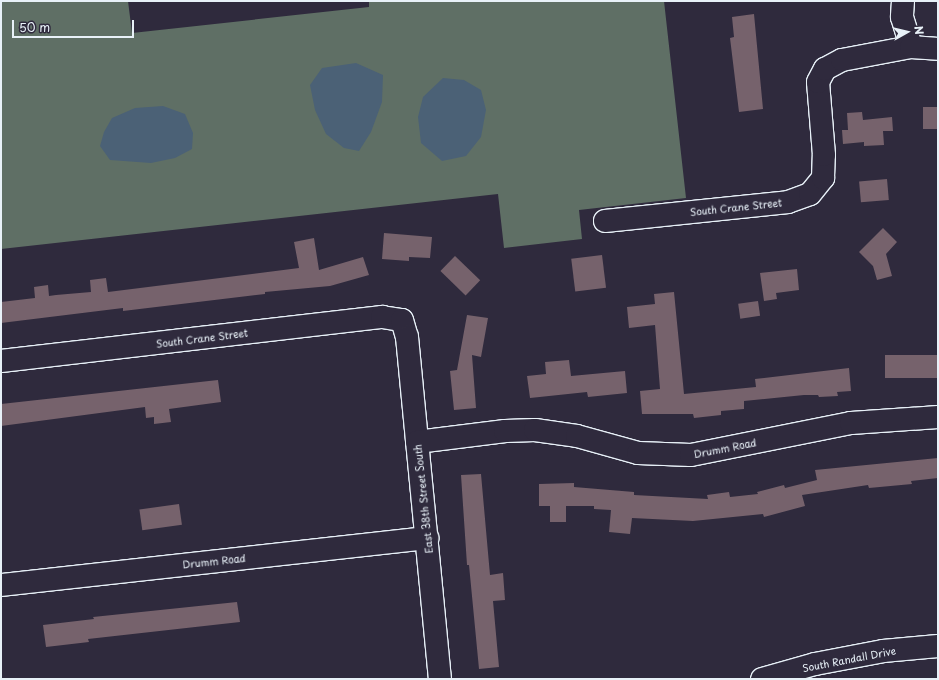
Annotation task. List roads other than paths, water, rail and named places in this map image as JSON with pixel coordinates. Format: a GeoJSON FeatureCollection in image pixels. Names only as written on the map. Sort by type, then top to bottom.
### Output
{"type":"FeatureCollection","features":[{"type":"Feature","properties":{"kind":"street"},"geometry":{"type":"LineString","coordinates":[[903,1],[902,18],[911,47]]}},
{"type":"Feature","properties":{"kind":"street","name":"South Crane Street"},"geometry":{"type":"LineString","coordinates":[[605,221],[788,202],[810,194],[823,178],[824,155],[818,82],[826,69],[842,60],[911,47],[938,49]]}},
{"type":"Feature","properties":{"kind":"street","name":"South Crane Street"},"geometry":{"type":"LineString","coordinates":[[1,362],[382,317],[402,320]]}},
{"type":"Feature","properties":{"kind":"street","name":"East 38th Street South"},"geometry":{"type":"LineString","coordinates":[[402,320],[407,337],[440,679]]}},
{"type":"Feature","properties":{"kind":"street","name":"Drumm Road"},"geometry":{"type":"LineString","coordinates":[[417,442],[506,431],[535,430],[577,436],[638,453],[691,455],[851,422],[938,417]]}},
{"type":"Feature","properties":{"kind":"street","name":"Drumm Road"},"geometry":{"type":"LineString","coordinates":[[1,585],[427,538]]}},
{"type":"Feature","properties":{"kind":"street","name":"South Randall Drive"},"geometry":{"type":"LineString","coordinates":[[762,679],[815,664],[883,651],[938,646]]}},
{"type":"Feature","properties":{"kind":"water"},"geometry":{"type":"Polygon","coordinates":[[[356,63],[383,75],[382,102],[371,132],[359,151],[344,148],[326,134],[315,110],[310,85],[322,68],[356,63]]]}},
{"type":"Feature","properties":{"kind":"water"},"geometry":{"type":"Polygon","coordinates":[[[443,78],[464,80],[481,90],[486,110],[481,137],[466,156],[442,161],[421,143],[418,117],[423,97],[443,78]]]}},
{"type":"Feature","properties":{"kind":"water"},"geometry":{"type":"Polygon","coordinates":[[[163,106],[185,114],[193,133],[192,149],[175,158],[151,163],[110,160],[100,146],[104,132],[112,118],[135,108],[163,106]]]}}]}
